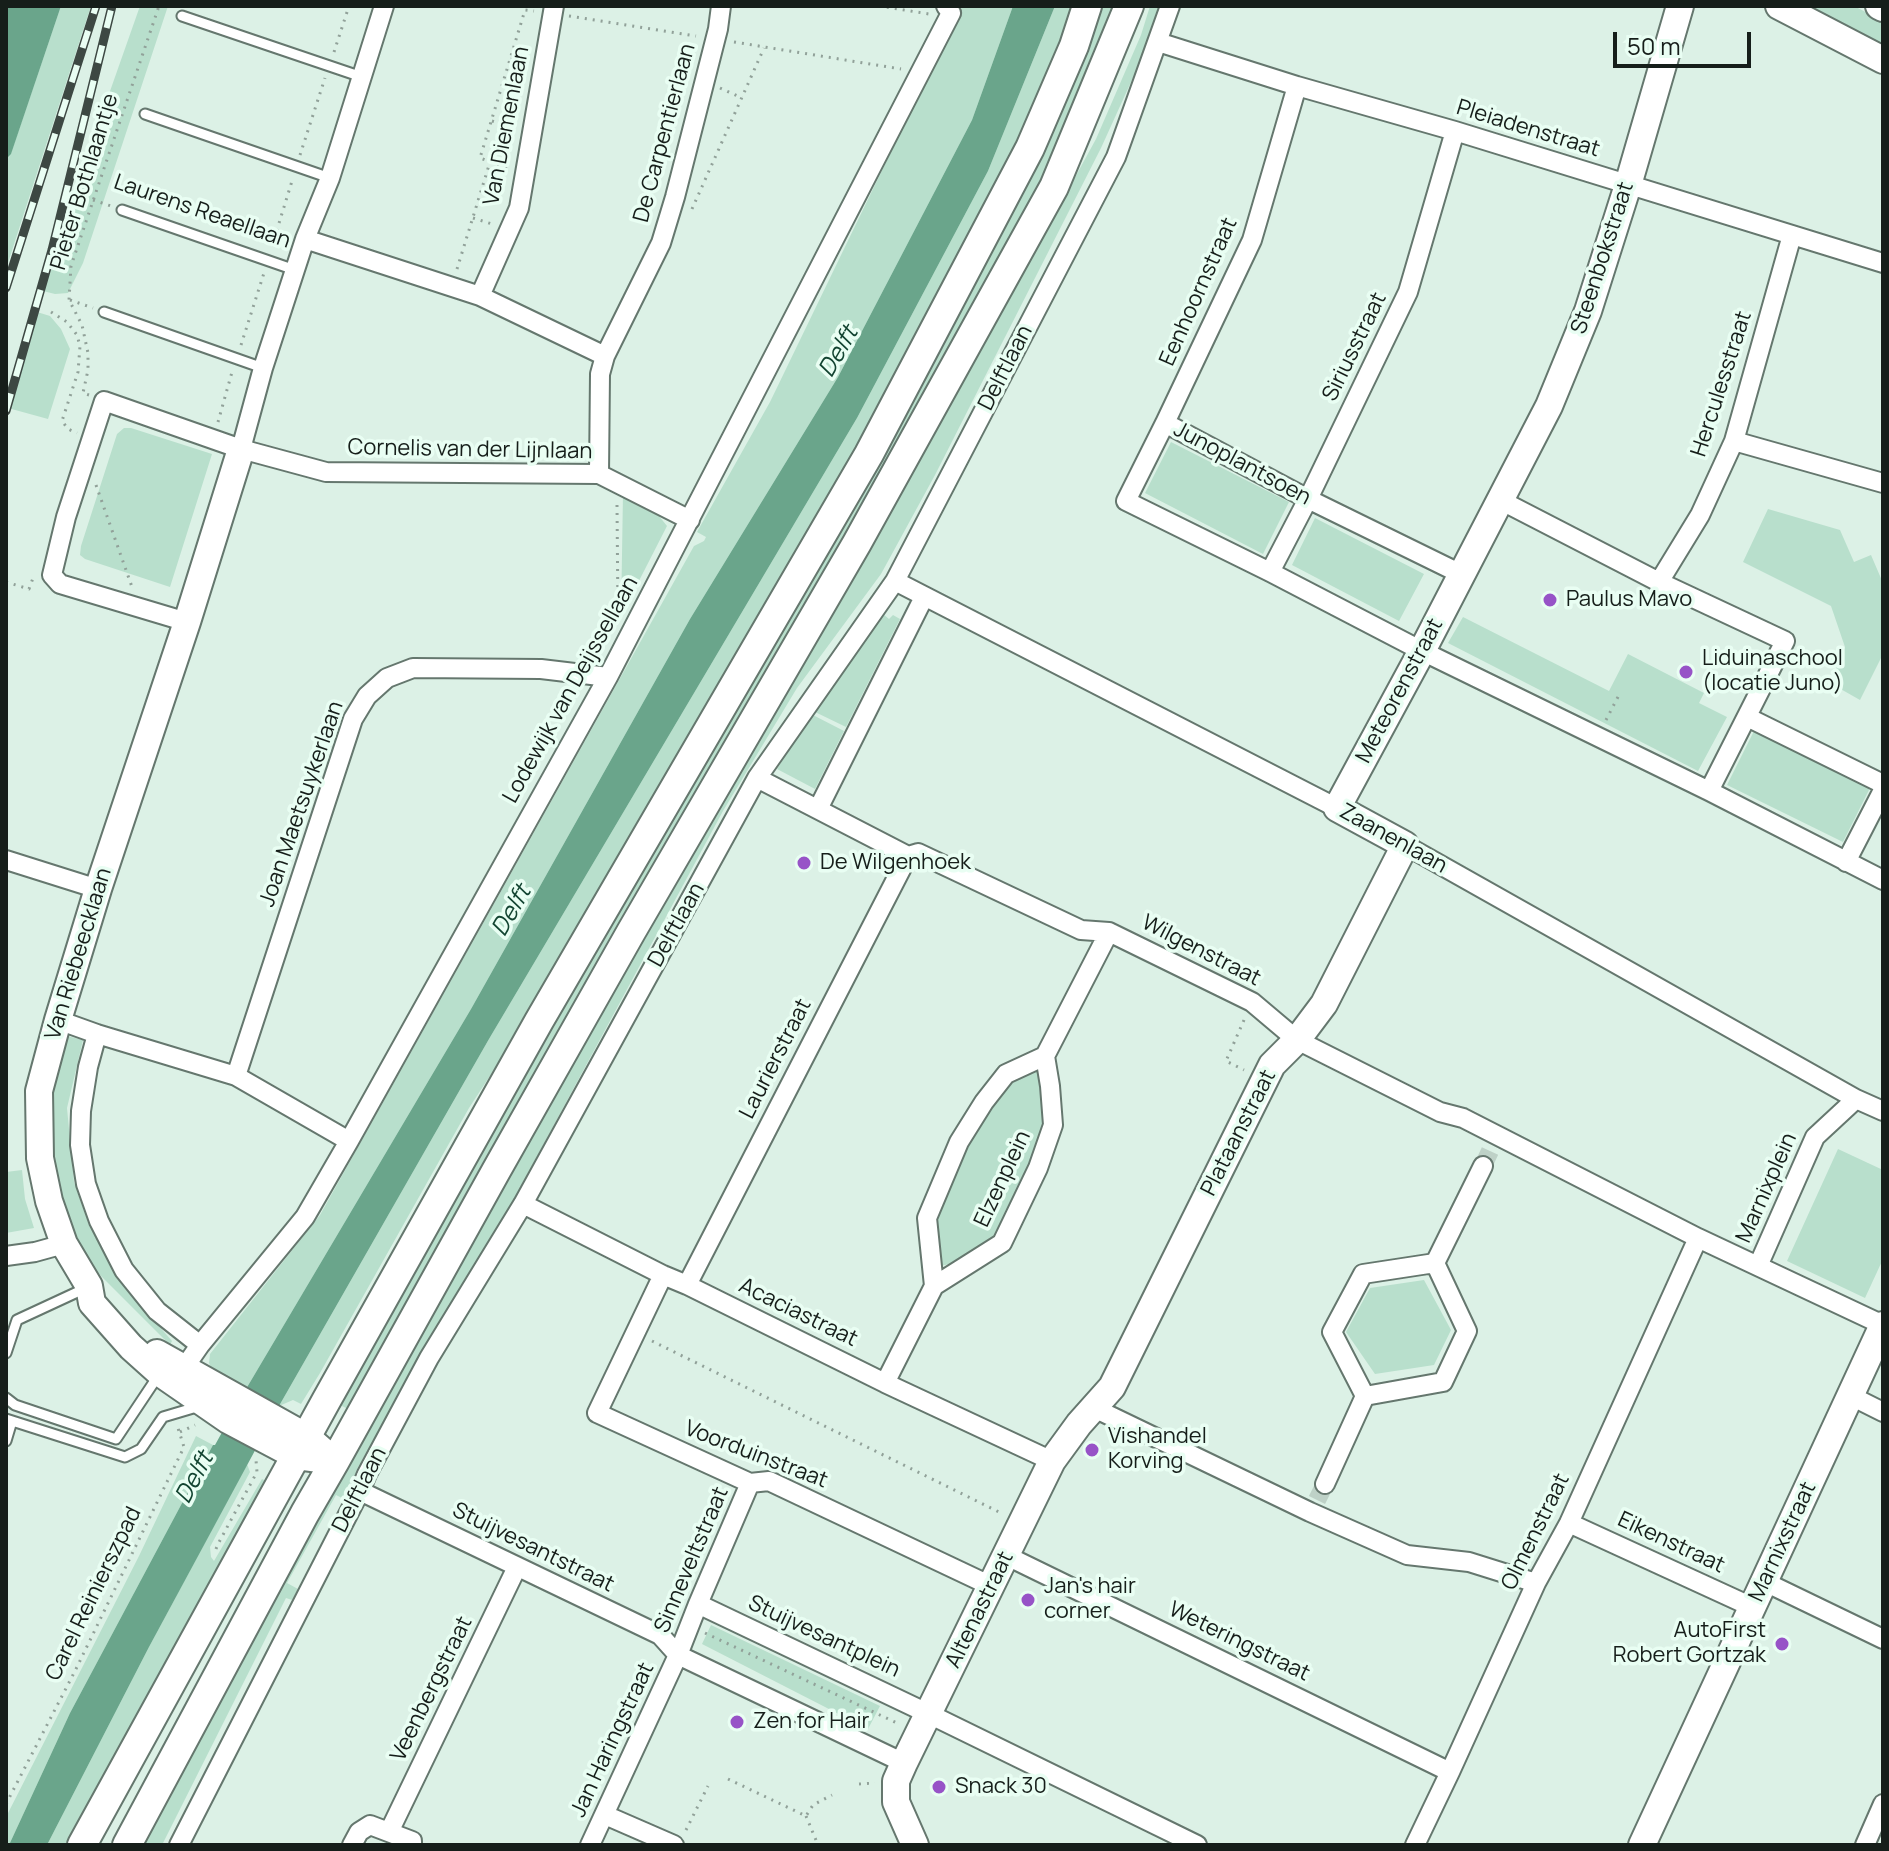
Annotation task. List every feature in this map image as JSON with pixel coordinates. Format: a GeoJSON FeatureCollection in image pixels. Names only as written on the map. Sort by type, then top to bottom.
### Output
{"type":"FeatureCollection","features":[{"type":"Feature","properties":{"kind":"main road"},"geometry":{"type":"LineString","coordinates":[[82,1845],[539,1021],[869,454],[1030,148],[1074,46],[1087,6]]}},
{"type":"Feature","properties":{"kind":"main road","name":"Delftlaan"},"geometry":{"type":"LineString","coordinates":[[127,1845],[305,1513],[488,1185],[914,443],[1054,187],[1129,6]]}},
{"type":"Feature","properties":{"kind":"street","name":"Laurens Reaellaan"},"geometry":{"type":"LineString","coordinates":[[241,449],[263,368],[305,239],[330,178],[384,6]]}},
{"type":"Feature","properties":{"kind":"street","name":"De Carpentierlaan"},"geometry":{"type":"LineString","coordinates":[[599,474],[600,374],[605,356],[661,243],[705,82],[721,6]]}},
{"type":"Feature","properties":{"kind":"street","name":"Delftlaan"},"geometry":{"type":"LineString","coordinates":[[179,1845],[429,1358],[523,1204],[757,778],[895,581],[1116,157],[1170,6]]}},
{"type":"Feature","properties":{"kind":"street","name":"Steenbokstraat"},"geometry":{"type":"LineString","coordinates":[[1500,500],[1549,406],[1588,311],[1680,6]]}},
{"type":"Feature","properties":{"kind":"street"},"geometry":{"type":"LineString","coordinates":[[1779,6],[1883,60]]}},
{"type":"Feature","properties":{"kind":"street","name":"Van Diemenlaan"},"geometry":{"type":"LineString","coordinates":[[480,296],[519,208],[553,10]]}},
{"type":"Feature","properties":{"kind":"street","name":"Lodewijk van Deijssellaan"},"geometry":{"type":"LineString","coordinates":[[172,1375],[305,1217],[349,1141],[608,677],[920,72],[947,12]]}},
{"type":"Feature","properties":{"kind":"street","name":"Pleiadenstraat"},"geometry":{"type":"LineString","coordinates":[[1158,42],[1883,263]]}},
{"type":"Feature","properties":{"kind":"street","name":"Eenhoornstraat"},"geometry":{"type":"LineString","coordinates":[[1165,423],[1252,240],[1297,86]]}},
{"type":"Feature","properties":{"kind":"street","name":"Siriusstraat"},"geometry":{"type":"LineString","coordinates":[[1270,572],[1408,292],[1455,131]]}},
{"type":"Feature","properties":{"kind":"street","name":"Herculesstraat"},"geometry":{"type":"LineString","coordinates":[[1659,582],[1700,515],[1734,441],[1792,235]]}},
{"type":"Feature","properties":{"kind":"street"},"geometry":{"type":"LineString","coordinates":[[305,239],[480,296],[605,356]]}},
{"type":"Feature","properties":{"kind":"street"},"geometry":{"type":"LineString","coordinates":[[104,401],[66,517],[52,575],[60,584],[187,622]]}},
{"type":"Feature","properties":{"kind":"street","name":"Cornelis van der Lijnlaan"},"geometry":{"type":"LineString","coordinates":[[104,401],[241,449],[326,472],[599,474],[690,520]]}},
{"type":"Feature","properties":{"kind":"street","name":"Junoplantsoen"},"geometry":{"type":"LineString","coordinates":[[1461,574],[1308,499],[1165,423],[1126,501],[1883,880]]}},
{"type":"Feature","properties":{"kind":"street"},"geometry":{"type":"LineString","coordinates":[[1734,441],[1883,483]]}},
{"type":"Feature","properties":{"kind":"street","name":"Van Riebeecklaan"},"geometry":{"type":"LineString","coordinates":[[172,1375],[160,1355],[105,1296],[89,1286],[64,1244],[49,1201],[40,1158],[39,1091],[98,889],[241,449]]}},
{"type":"Feature","properties":{"kind":"street"},"geometry":{"type":"LineString","coordinates":[[1461,574],[1500,500],[1659,582],[1785,641],[1709,791]]}},
{"type":"Feature","properties":{"kind":"street","name":"Meteorenstraat"},"geometry":{"type":"LineString","coordinates":[[1337,808],[1461,574]]}},
{"type":"Feature","properties":{"kind":"street","name":"Zaanenlaan"},"geometry":{"type":"LineString","coordinates":[[895,581],[1337,808],[1856,1099],[1883,1111]]}},
{"type":"Feature","properties":{"kind":"street"},"geometry":{"type":"LineString","coordinates":[[818,809],[924,597]]}},
{"type":"Feature","properties":{"kind":"street","name":"Joan Maetsuykerlaan"},"geometry":{"type":"LineString","coordinates":[[236,1076],[353,719],[367,696],[387,678],[413,668],[541,669],[608,677]]}},
{"type":"Feature","properties":{"kind":"street"},"geometry":{"type":"LineString","coordinates":[[1747,717],[1883,787],[1846,862]]}},
{"type":"Feature","properties":{"kind":"street","name":"Wilgenstraat"},"geometry":{"type":"LineString","coordinates":[[757,778],[908,856],[918,853],[1081,930],[1109,932],[1252,1002],[1297,1040],[1440,1112],[1463,1118],[1490,1151],[1698,1238]]}},
{"type":"Feature","properties":{"kind":"street","name":"Plataanstraat"},"geometry":{"type":"LineString","coordinates":[[1086,1416],[1112,1387],[1272,1065],[1297,1040],[1324,1004],[1405,845]]}},
{"type":"Feature","properties":{"kind":"street","name":"Laurierstraat"},"geometry":{"type":"LineString","coordinates":[[687,1285],[908,856]]}},
{"type":"Feature","properties":{"kind":"street"},"geometry":{"type":"LineString","coordinates":[[6,860],[98,889]]}},
{"type":"Feature","properties":{"kind":"street"},"geometry":{"type":"LineString","coordinates":[[885,1383],[934,1286],[927,1218],[959,1142],[1006,1074],[1045,1056],[1109,932]]}},
{"type":"Feature","properties":{"kind":"street"},"geometry":{"type":"LineString","coordinates":[[58,1020],[236,1076],[349,1141]]}},
{"type":"Feature","properties":{"kind":"street","name":"Van Riebeecklaan"},"geometry":{"type":"LineString","coordinates":[[97,1034],[81,1111],[80,1145],[86,1184],[99,1221],[124,1270],[157,1311],[200,1345]]}},
{"type":"Feature","properties":{"kind":"street","name":"Elzenplein"},"geometry":{"type":"LineString","coordinates":[[934,1286],[1002,1243],[1038,1168],[1053,1125],[1045,1056]]}},
{"type":"Feature","properties":{"kind":"street","name":"Marnixplein"},"geometry":{"type":"LineString","coordinates":[[1758,1266],[1815,1137],[1856,1099]]}},
{"type":"Feature","properties":{"kind":"street"},"geometry":{"type":"LineString","coordinates":[[1435,1263],[1490,1151]]}},
{"type":"Feature","properties":{"kind":"street","name":"Acaciastraat"},"geometry":{"type":"LineString","coordinates":[[523,1204],[885,1383],[1052,1461]]}},
{"type":"Feature","properties":{"kind":"street","name":"Marnixplein"},"geometry":{"type":"LineString","coordinates":[[1698,1238],[1883,1325]]}},
{"type":"Feature","properties":{"kind":"street","name":"Olmenstraat"},"geometry":{"type":"LineString","coordinates":[[1415,1845],[1536,1583],[1569,1523],[1698,1238]]}},
{"type":"Feature","properties":{"kind":"street"},"geometry":{"type":"LineString","coordinates":[[6,1256],[64,1244]]}},
{"type":"Feature","properties":{"kind":"street"},"geometry":{"type":"LineString","coordinates":[[1365,1396],[1443,1382],[1467,1331],[1435,1263]]}},
{"type":"Feature","properties":{"kind":"street"},"geometry":{"type":"LineString","coordinates":[[1365,1396],[1332,1332],[1363,1274],[1435,1263]]}},
{"type":"Feature","properties":{"kind":"street","name":"Voorduinstraat"},"geometry":{"type":"LineString","coordinates":[[663,1275],[597,1413],[750,1483],[769,1481],[991,1586]]}},
{"type":"Feature","properties":{"kind":"street","name":"Marnixstraat"},"geometry":{"type":"LineString","coordinates":[[1642,1845],[1883,1325]]}},
{"type":"Feature","properties":{"kind":"street"},"geometry":{"type":"LineString","coordinates":[[172,1375],[234,1410],[264,1439],[301,1446]]}},
{"type":"Feature","properties":{"kind":"street"},"geometry":{"type":"LineString","coordinates":[[172,1375],[199,1415],[234,1410]]}},
{"type":"Feature","properties":{"kind":"street"},"geometry":{"type":"LineString","coordinates":[[1317,1499],[1365,1396]]}},
{"type":"Feature","properties":{"kind":"street"},"geometry":{"type":"LineString","coordinates":[[1851,1396],[1883,1412]]}},
{"type":"Feature","properties":{"kind":"street"},"geometry":{"type":"LineString","coordinates":[[1086,1416],[1317,1499],[1407,1555],[1469,1562],[1536,1583]]}},
{"type":"Feature","properties":{"kind":"street","name":"Altenastraat"},"geometry":{"type":"LineString","coordinates":[[915,1845],[896,1802],[896,1781],[1052,1461],[1086,1416]]}},
{"type":"Feature","properties":{"kind":"street","name":"Delftlaan"},"geometry":{"type":"LineString","coordinates":[[301,1446],[335,1461]]}},
{"type":"Feature","properties":{"kind":"street","name":"Sinneveltstraat"},"geometry":{"type":"LineString","coordinates":[[678,1655],[750,1483]]}},
{"type":"Feature","properties":{"kind":"street","name":"Stuijvesantstraat"},"geometry":{"type":"LineString","coordinates":[[360,1491],[660,1635],[678,1655]]}},
{"type":"Feature","properties":{"kind":"street","name":"Eikenstraat"},"geometry":{"type":"LineString","coordinates":[[1569,1523],[1752,1607]]}},
{"type":"Feature","properties":{"kind":"street","name":"Weteringstraat"},"geometry":{"type":"LineString","coordinates":[[1007,1556],[1450,1772]]}},
{"type":"Feature","properties":{"kind":"street","name":"Veenbergstraat"},"geometry":{"type":"LineString","coordinates":[[389,1832],[517,1567]]}},
{"type":"Feature","properties":{"kind":"street"},"geometry":{"type":"LineString","coordinates":[[1765,1582],[1883,1639]]}},
{"type":"Feature","properties":{"kind":"street","name":"Stuijvesantplein"},"geometry":{"type":"LineString","coordinates":[[698,1604],[924,1723]]}},
{"type":"Feature","properties":{"kind":"street"},"geometry":{"type":"LineString","coordinates":[[678,1655],[904,1763]]}},
{"type":"Feature","properties":{"kind":"street","name":"Jan Haringstraat"},"geometry":{"type":"LineString","coordinates":[[590,1845],[678,1655]]}},
{"type":"Feature","properties":{"kind":"street"},"geometry":{"type":"LineString","coordinates":[[924,1723],[1197,1845]]}},
{"type":"Feature","properties":{"kind":"street"},"geometry":{"type":"LineString","coordinates":[[1865,1845],[1883,1804]]}},
{"type":"Feature","properties":{"kind":"street"},"geometry":{"type":"LineString","coordinates":[[605,1815],[678,1842]]}},
{"type":"Feature","properties":{"kind":"street"},"geometry":{"type":"LineString","coordinates":[[352,1845],[359,1832],[370,1825],[412,1841],[412,1845]]}},
{"type":"Feature","properties":{"kind":"lane"},"geometry":{"type":"LineString","coordinates":[[182,16],[362,77]]}},
{"type":"Feature","properties":{"kind":"lane"},"geometry":{"type":"LineString","coordinates":[[145,114],[330,178]]}},
{"type":"Feature","properties":{"kind":"lane","name":"Laurens Reaellaan"},"geometry":{"type":"LineString","coordinates":[[122,210],[295,270]]}},
{"type":"Feature","properties":{"kind":"lane"},"geometry":{"type":"LineString","coordinates":[[104,312],[263,368]]}},
{"type":"Feature","properties":{"kind":"lane"},"geometry":{"type":"LineString","coordinates":[[6,1353],[17,1320],[89,1286]]}},
{"type":"Feature","properties":{"kind":"lane"},"geometry":{"type":"LineString","coordinates":[[6,1398],[15,1405],[116,1439],[172,1375]]}},
{"type":"Feature","properties":{"kind":"lane"},"geometry":{"type":"LineString","coordinates":[[6,1441],[9,1420],[125,1457],[141,1449],[163,1417],[173,1413],[199,1415]]}},
{"type":"Feature","properties":{"kind":"path","name":"Pieter Bothlaantje"},"geometry":{"type":"LineString","coordinates":[[104,401],[83,393],[88,353],[82,325],[69,300],[71,266],[159,6]]}},
{"type":"Feature","properties":{"kind":"path"},"geometry":{"type":"LineString","coordinates":[[213,439],[296,166],[349,6]]}},
{"type":"Feature","properties":{"kind":"path"},"geometry":{"type":"LineString","coordinates":[[881,6],[947,12]]}},
{"type":"Feature","properties":{"kind":"path"},"geometry":{"type":"LineString","coordinates":[[525,174],[480,158],[525,10],[553,10],[920,72]]}},
{"type":"Feature","properties":{"kind":"path"},"geometry":{"type":"LineString","coordinates":[[673,204],[691,211],[764,48]]}},
{"type":"Feature","properties":{"kind":"path"},"geometry":{"type":"LineString","coordinates":[[705,82],[742,98]]}},
{"type":"Feature","properties":{"kind":"path"},"geometry":{"type":"LineString","coordinates":[[492,121],[532,134]]}},
{"type":"Feature","properties":{"kind":"path"},"geometry":{"type":"LineString","coordinates":[[451,287],[490,162]]}},
{"type":"Feature","properties":{"kind":"path","name":"Laurens Reaellaan"},"geometry":{"type":"LineString","coordinates":[[93,200],[122,210]]}},
{"type":"Feature","properties":{"kind":"path"},"geometry":{"type":"LineString","coordinates":[[69,300],[104,312]]}},
{"type":"Feature","properties":{"kind":"path"},"geometry":{"type":"LineString","coordinates":[[51,312],[67,322],[77,335],[80,346],[78,372],[62,421],[73,431]]}},
{"type":"Feature","properties":{"kind":"path"},"geometry":{"type":"LineString","coordinates":[[86,454],[138,606]]}},
{"type":"Feature","properties":{"kind":"path"},"geometry":{"type":"LineString","coordinates":[[617,483],[618,657]]}},
{"type":"Feature","properties":{"kind":"path"},"geometry":{"type":"LineString","coordinates":[[6,582],[29,589],[35,570]]}},
{"type":"Feature","properties":{"kind":"path"},"geometry":{"type":"LineString","coordinates":[[1596,738],[1620,693]]}},
{"type":"Feature","properties":{"kind":"path"},"geometry":{"type":"LineString","coordinates":[[1252,1002],[1226,1061],[1265,1080]]}},
{"type":"Feature","properties":{"kind":"path"},"geometry":{"type":"LineString","coordinates":[[635,1333],[1022,1523]]}},
{"type":"Feature","properties":{"kind":"path"},"geometry":{"type":"LineString","coordinates":[[173,1413],[180,1432],[199,1415]]}},
{"type":"Feature","properties":{"kind":"path","name":"Carel Reinierszpad"},"geometry":{"type":"LineString","coordinates":[[6,1804],[82,1657],[184,1447],[180,1432]]}},
{"type":"Feature","properties":{"kind":"path"},"geometry":{"type":"LineString","coordinates":[[218,1544],[257,1472],[264,1439]]}},
{"type":"Feature","properties":{"kind":"path"},"geometry":{"type":"LineString","coordinates":[[689,1625],[924,1723]]}},
{"type":"Feature","properties":{"kind":"path"},"geometry":{"type":"LineString","coordinates":[[728,1779],[806,1816],[818,1845]]}},
{"type":"Feature","properties":{"kind":"path"},"geometry":{"type":"LineString","coordinates":[[678,1842],[708,1786]]}},
{"type":"Feature","properties":{"kind":"path"},"geometry":{"type":"LineString","coordinates":[[806,1816],[813,1805],[832,1795]]}},
{"type":"Feature","properties":{"kind":"shaded area"},"geometry":{"type":"Polygon","coordinates":[[[6,6],[61,6],[11,154],[6,159],[6,6]]]}},
{"type":"Feature","properties":{"kind":"shaded area"},"geometry":{"type":"Polygon","coordinates":[[[61,6],[91,6],[6,269],[6,159],[11,153],[61,6]]]}},
{"type":"Feature","properties":{"kind":"shaded area"},"geometry":{"type":"Polygon","coordinates":[[[140,6],[168,6],[83,263],[68,293],[43,291],[84,165],[140,6]]]}},
{"type":"Feature","properties":{"kind":"shaded area"},"geometry":{"type":"Polygon","coordinates":[[[959,6],[1013,6],[972,120],[838,377],[690,619],[471,1009],[246,1389],[212,1371],[210,1354],[320,1215],[694,546],[704,541],[706,537],[697,532],[770,402],[959,6]]]}},
{"type":"Feature","properties":{"kind":"shaded area"},"geometry":{"type":"Polygon","coordinates":[[[1013,6],[1055,6],[988,171],[857,418],[489,1039],[279,1406],[47,1845],[9,1845],[70,1713],[213,1445],[471,1009],[690,619],[838,377],[972,120],[1013,6]]]}},
{"type":"Feature","properties":{"kind":"shaded area"},"geometry":{"type":"Polygon","coordinates":[[[1055,6],[1074,6],[1001,180],[903,372],[544,989],[540,990],[514,1039],[469,1108],[320,1373],[301,1404],[293,1400],[279,1406],[489,1039],[857,418],[988,171],[1055,6]]]}},
{"type":"Feature","properties":{"kind":"shaded area"},"geometry":{"type":"Polygon","coordinates":[[[1099,6],[1112,6],[1018,235],[350,1410],[338,1404],[481,1146],[922,384],[1029,177],[1099,6]]]}},
{"type":"Feature","properties":{"kind":"shaded area"},"geometry":{"type":"Polygon","coordinates":[[[1150,6],[1162,6],[1151,38],[1101,148],[935,475],[881,574],[797,688],[723,811],[513,1201],[357,1469],[355,1486],[348,1501],[336,1495],[287,1583],[298,1589],[292,1600],[286,1598],[162,1845],[142,1845],[229,1677],[608,997],[985,342],[1096,139],[1141,35],[1150,6]]]}},
{"type":"Feature","properties":{"kind":"shaded area"},"geometry":{"type":"Polygon","coordinates":[[[1806,6],[1854,6],[1883,21],[1883,47],[1806,6]]]}},
{"type":"Feature","properties":{"kind":"shaded area"},"geometry":{"type":"Polygon","coordinates":[[[37,312],[50,316],[61,329],[70,349],[48,419],[8,408],[37,312]]]}},
{"type":"Feature","properties":{"kind":"shaded area"},"geometry":{"type":"Polygon","coordinates":[[[124,428],[212,454],[170,587],[80,555],[117,434],[124,428]]]}},
{"type":"Feature","properties":{"kind":"shaded area"},"geometry":{"type":"Polygon","coordinates":[[[1171,442],[1289,502],[1263,554],[1145,493],[1171,442]]]}},
{"type":"Feature","properties":{"kind":"shaded area"},"geometry":{"type":"Polygon","coordinates":[[[623,493],[659,516],[667,526],[621,616],[623,493]]]}},
{"type":"Feature","properties":{"kind":"shaded area"},"geometry":{"type":"Polygon","coordinates":[[[1768,509],[1840,530],[1854,562],[1871,555],[1883,583],[1883,654],[1860,700],[1830,683],[1845,647],[1831,606],[1743,562],[1768,509]]]}},
{"type":"Feature","properties":{"kind":"shaded area"},"geometry":{"type":"Polygon","coordinates":[[[1315,518],[1424,574],[1399,621],[1292,565],[1315,518]]]}},
{"type":"Feature","properties":{"kind":"shaded area"},"geometry":{"type":"Polygon","coordinates":[[[883,614],[889,619],[893,615],[900,619],[846,727],[813,711],[883,614]]]}},
{"type":"Feature","properties":{"kind":"shaded area"},"geometry":{"type":"Polygon","coordinates":[[[1463,617],[1609,691],[1628,654],[1704,693],[1699,703],[1727,717],[1698,771],[1448,643],[1463,617]]]}},
{"type":"Feature","properties":{"kind":"shaded area"},"geometry":{"type":"Polygon","coordinates":[[[811,714],[844,731],[815,789],[777,769],[811,714]]]}},
{"type":"Feature","properties":{"kind":"shaded area"},"geometry":{"type":"Polygon","coordinates":[[[1755,729],[1870,788],[1843,842],[1727,785],[1755,729]]]}},
{"type":"Feature","properties":{"kind":"shaded area"},"geometry":{"type":"Polygon","coordinates":[[[63,1035],[83,1040],[67,1108],[74,1182],[89,1225],[112,1268],[172,1341],[170,1345],[90,1265],[69,1223],[50,1136],[63,1035]]]}},
{"type":"Feature","properties":{"kind":"shaded area"},"geometry":{"type":"Polygon","coordinates":[[[1045,1056],[1047,1125],[997,1239],[963,1262],[939,1266],[933,1213],[979,1115],[1008,1078],[1045,1056]]]}},
{"type":"Feature","properties":{"kind":"shaded area"},"geometry":{"type":"Polygon","coordinates":[[[1838,1149],[1883,1170],[1883,1259],[1865,1298],[1787,1261],[1838,1149]]]}},
{"type":"Feature","properties":{"kind":"shaded area"},"geometry":{"type":"Polygon","coordinates":[[[22,1170],[25,1199],[34,1228],[6,1233],[6,1172],[22,1170]]]}},
{"type":"Feature","properties":{"kind":"shaded area"},"geometry":{"type":"Polygon","coordinates":[[[1424,1280],[1451,1330],[1434,1365],[1375,1374],[1346,1332],[1370,1288],[1424,1280]]]}},
{"type":"Feature","properties":{"kind":"shaded area"},"geometry":{"type":"Polygon","coordinates":[[[196,1436],[213,1445],[70,1713],[9,1845],[6,1845],[6,1817],[139,1556],[196,1436]]]}},
{"type":"Feature","properties":{"kind":"shaded area"},"geometry":{"type":"Polygon","coordinates":[[[247,1464],[250,1472],[210,1547],[214,1561],[262,1479],[266,1481],[71,1845],[47,1845],[149,1647],[247,1464]]]}},
{"type":"Feature","properties":{"kind":"shaded area"},"geometry":{"type":"Polygon","coordinates":[[[711,1625],[880,1706],[868,1729],[702,1644],[711,1625]]]}},
{"type":"Feature","properties":{"kind":"tunnel"},"geometry":{"type":"LineString","coordinates":[[1483,1166],[1490,1151]]}},
{"type":"Feature","properties":{"kind":"tunnel"},"geometry":{"type":"LineString","coordinates":[[1317,1500],[1325,1484]]}},
{"type":"Feature","properties":{"kind":"railway"},"geometry":{"type":"LineString","coordinates":[[6,288],[96,6]]}},
{"type":"Feature","properties":{"kind":"railway"},"geometry":{"type":"LineString","coordinates":[[6,411],[52,250],[112,6]]}},
{"type":"Feature","properties":{"kind":"place","name":"Paulus Mavo"},"geometry":{"type":"Point","coordinates":[1550,600]}},
{"type":"Feature","properties":{"kind":"place","name":"Liduinaschool (locatie Juno)"},"geometry":{"type":"Point","coordinates":[1686,672]}},
{"type":"Feature","properties":{"kind":"place","name":"De Wilgenhoek"},"geometry":{"type":"Point","coordinates":[804,863]}},
{"type":"Feature","properties":{"kind":"place","name":"Vishandel Korving"},"geometry":{"type":"Point","coordinates":[1092,1450]}},
{"type":"Feature","properties":{"kind":"place","name":"Jan's hair corner"},"geometry":{"type":"Point","coordinates":[1028,1600]}},
{"type":"Feature","properties":{"kind":"place","name":"AutoFirst Robert Gortzak"},"geometry":{"type":"Point","coordinates":[1782,1644]}},
{"type":"Feature","properties":{"kind":"place","name":"Zen for Hair"},"geometry":{"type":"Point","coordinates":[737,1722]}},
{"type":"Feature","properties":{"kind":"place","name":"Snack 30"},"geometry":{"type":"Point","coordinates":[939,1787]}},
{"type":"Feature","properties":{"kind":"water label","name":"Delft"},"geometry":{"type":"Point","coordinates":[839,352]}},
{"type":"Feature","properties":{"kind":"water label","name":"Delft"},"geometry":{"type":"Point","coordinates":[512,911]}},
{"type":"Feature","properties":{"kind":"water label","name":"Delft"},"geometry":{"type":"Point","coordinates":[195,1478]}}]}
